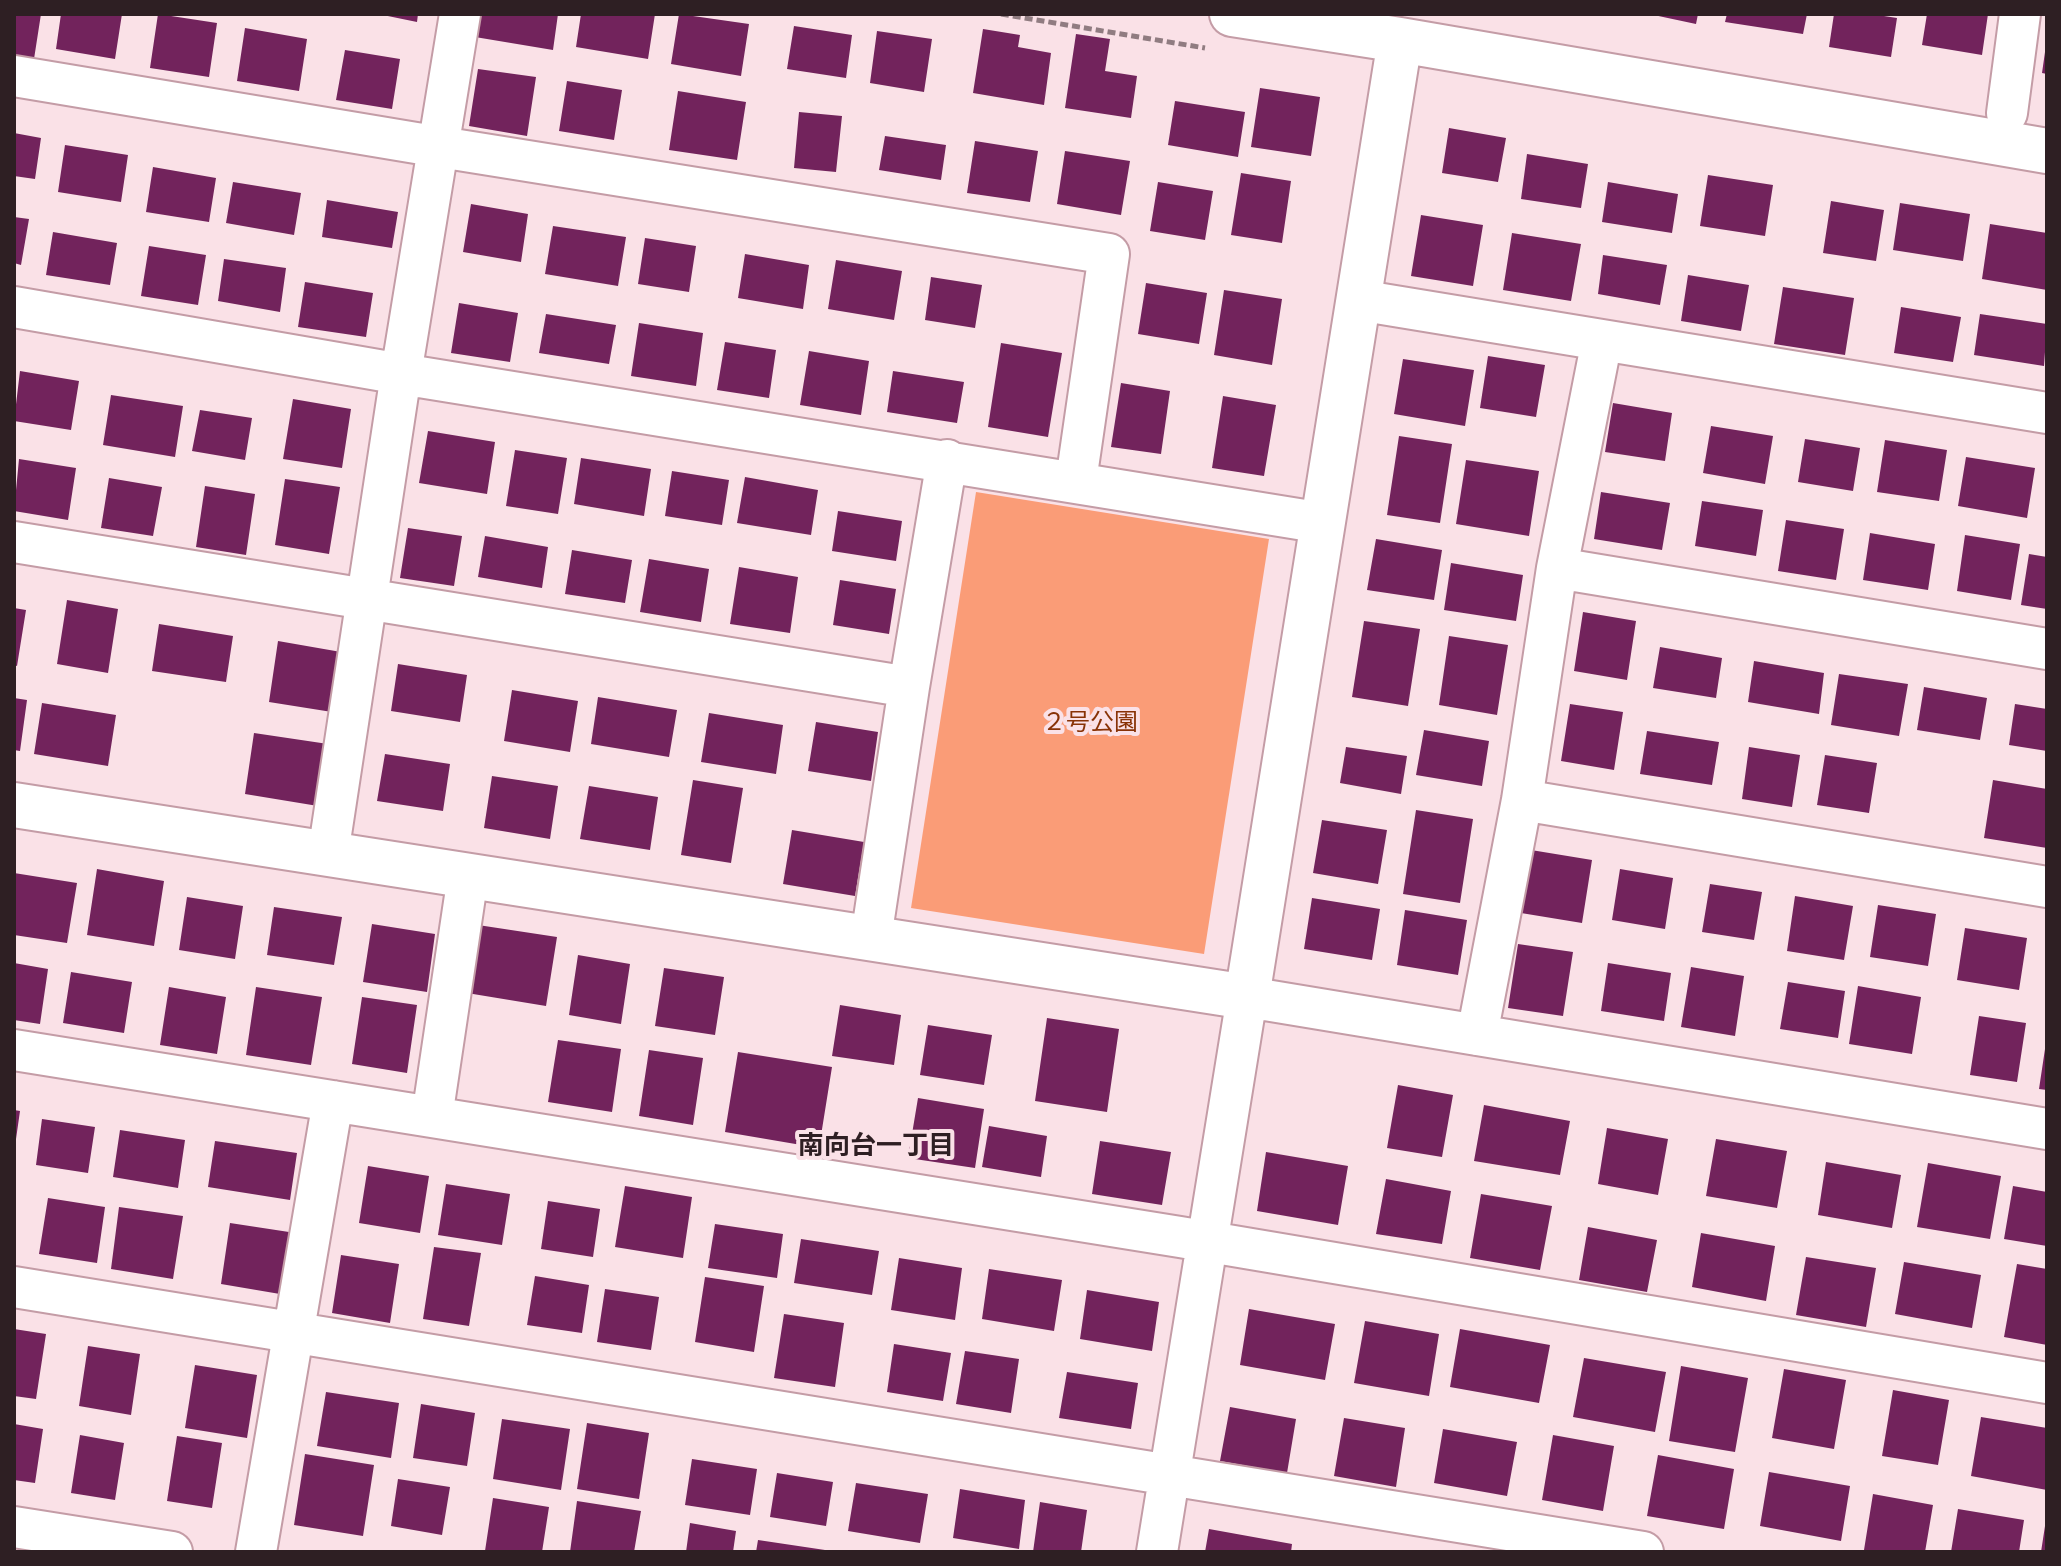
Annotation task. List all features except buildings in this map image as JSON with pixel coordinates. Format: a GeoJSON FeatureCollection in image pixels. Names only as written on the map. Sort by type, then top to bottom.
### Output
{"type":"FeatureCollection","features":[{"type":"Feature","properties":{"kind":"street"},"geometry":{"type":"LineString","coordinates":[[328,854],[365,600],[460,14]]}},
{"type":"Feature","properties":{"kind":"street"},"geometry":{"type":"LineString","coordinates":[[2007,113],[2020,14]]}},
{"type":"Feature","properties":{"kind":"street"},"geometry":{"type":"LineString","coordinates":[[1157,1552],[1403,27]]}},
{"type":"Feature","properties":{"kind":"street"},"geometry":{"type":"LineString","coordinates":[[1224,32],[1403,27],[2047,151]]}},
{"type":"Feature","properties":{"kind":"street"},"geometry":{"type":"LineString","coordinates":[[14,76],[1109,254],[1076,481]]}},
{"type":"Feature","properties":{"kind":"street"},"geometry":{"type":"LineString","coordinates":[[1358,300],[2047,413]]}},
{"type":"Feature","properties":{"kind":"street"},"geometry":{"type":"LineString","coordinates":[[14,307],[401,374],[1323,523]]}},
{"type":"Feature","properties":{"kind":"street"},"geometry":{"type":"LineString","coordinates":[[1477,1035],[1522,800],[1557,568],[1602,340]]}},
{"type":"Feature","properties":{"kind":"street"},"geometry":{"type":"LineString","coordinates":[[871,938],[947,460]]}},
{"type":"Feature","properties":{"kind":"street"},"geometry":{"type":"LineString","coordinates":[[14,542],[909,687]]}},
{"type":"Feature","properties":{"kind":"street"},"geometry":{"type":"LineString","coordinates":[[1557,568],[2047,649]]}},
{"type":"Feature","properties":{"kind":"street"},"geometry":{"type":"LineString","coordinates":[[1522,800],[2047,887]]}},
{"type":"Feature","properties":{"kind":"street"},"geometry":{"type":"LineString","coordinates":[[14,805],[1247,997],[2047,1129]]}},
{"type":"Feature","properties":{"kind":"street"},"geometry":{"type":"LineString","coordinates":[[432,1117],[468,876]]}},
{"type":"Feature","properties":{"kind":"street"},"geometry":{"type":"LineString","coordinates":[[14,1050],[1207,1241],[2047,1383]]}},
{"type":"Feature","properties":{"kind":"street"},"geometry":{"type":"LineString","coordinates":[[256,1552],[333,1101]]}},
{"type":"Feature","properties":{"kind":"street"},"geometry":{"type":"LineString","coordinates":[[14,1287],[1643,1552]]}},
{"type":"Feature","properties":{"kind":"street"},"geometry":{"type":"LineString","coordinates":[[14,1527],[172,1552]]}},
{"type":"Feature","properties":{"kind":"path"},"geometry":{"type":"LineString","coordinates":[[1001,14],[1224,32]]}},
{"type":"Feature","properties":{"kind":"green space","name":"２号公園"},"geometry":{"type":"Polygon","coordinates":[[[976,492],[1269,539],[1204,954],[911,908],[976,492]]]}},
{"type":"Feature","properties":{"kind":"district","name":"南向台一丁目"},"geometry":{"type":"Point","coordinates":[876,1146]}}]}
